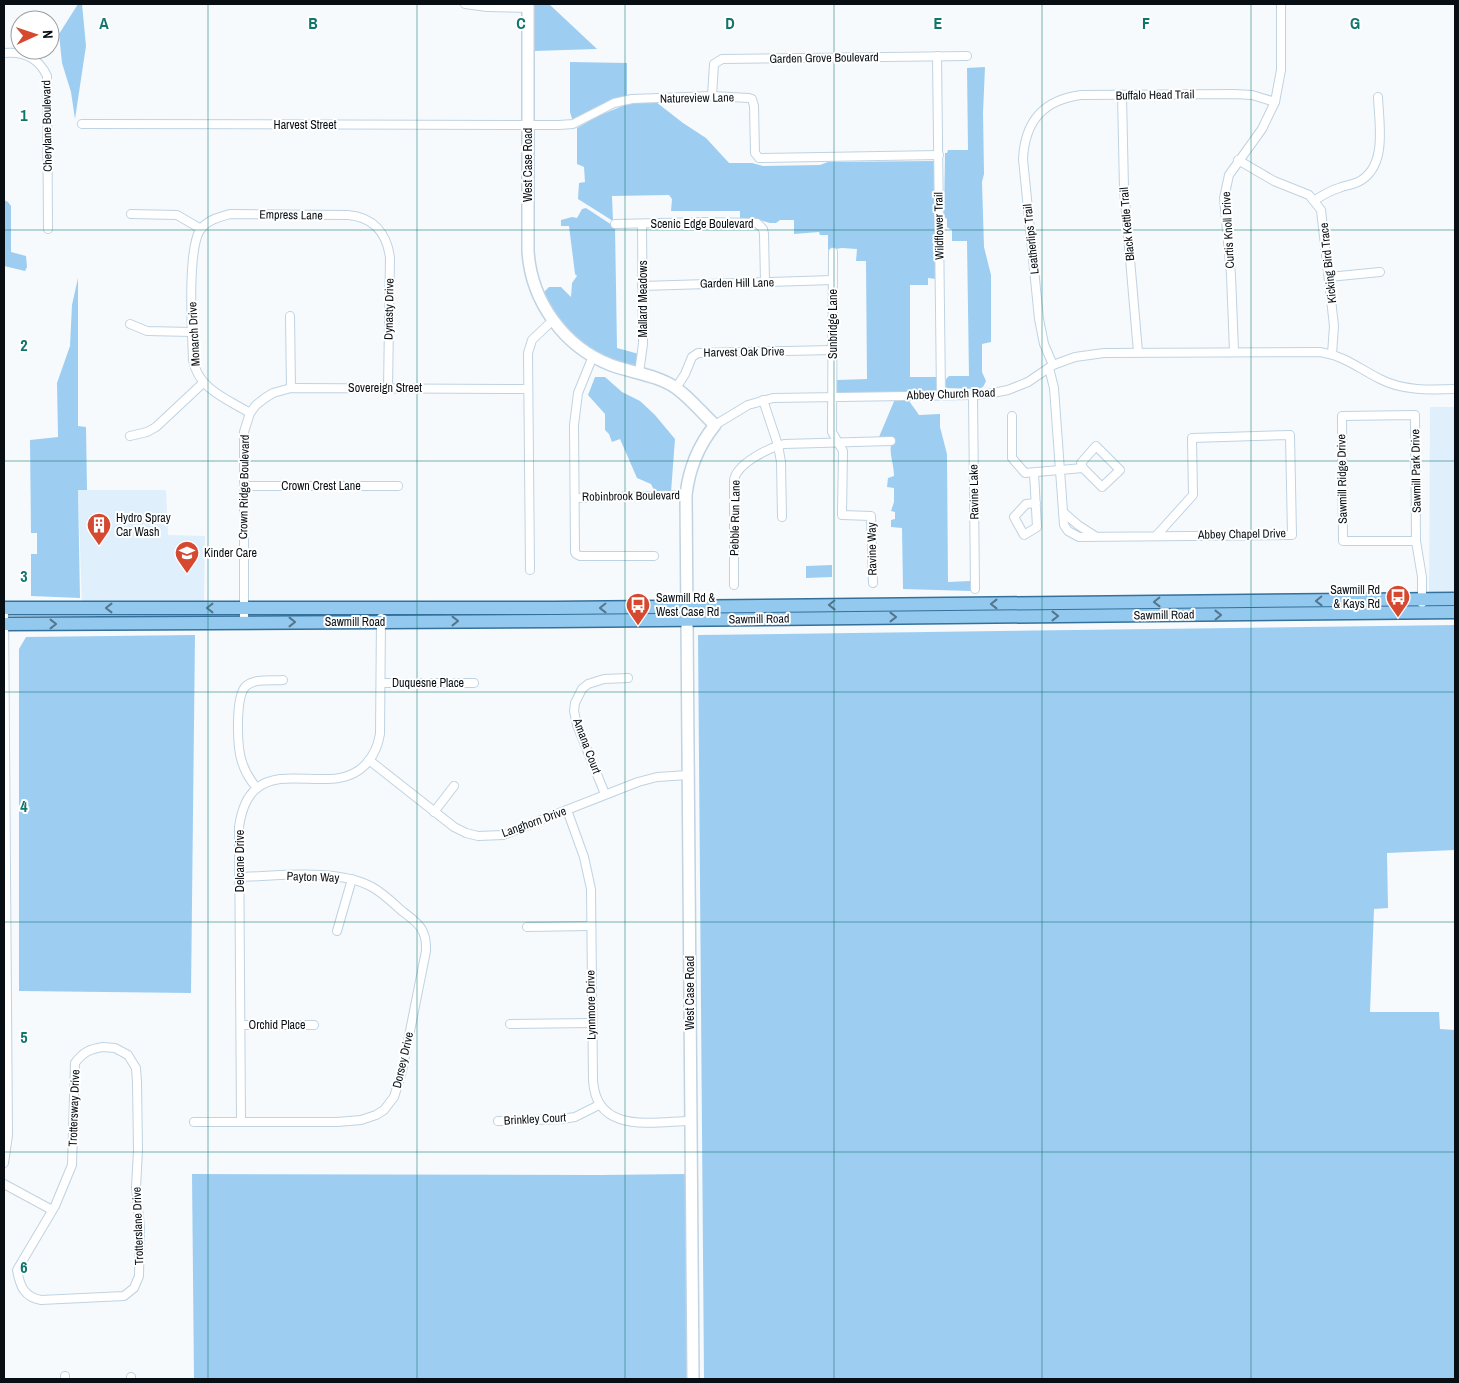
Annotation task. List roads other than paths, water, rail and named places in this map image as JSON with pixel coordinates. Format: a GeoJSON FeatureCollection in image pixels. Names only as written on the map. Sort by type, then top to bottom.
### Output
{"type":"FeatureCollection","features":[{"type":"Feature","properties":{"kind":"main road","name":"West Case Road"},"geometry":{"type":"LineString","coordinates":[[528,6],[528,206],[530,270],[543,304],[553,320],[572,341],[593,356],[610,364],[650,376],[676,388],[715,425]]}},
{"type":"Feature","properties":{"kind":"main road","name":"Abbey Church Road"},"geometry":{"type":"LineString","coordinates":[[686,613],[686,495],[691,464],[715,425]]}},
{"type":"Feature","properties":{"kind":"main road","name":"Sawmill Road"},"geometry":{"type":"LineString","coordinates":[[1422,606],[1455,599]]}},
{"type":"Feature","properties":{"kind":"main road","name":"Sawmill Road"},"geometry":{"type":"LineString","coordinates":[[4,624],[244,622],[381,615],[1422,606],[1455,612]]}},
{"type":"Feature","properties":{"kind":"main road","name":"Sawmill Road"},"geometry":{"type":"LineString","coordinates":[[4,608],[244,608],[381,615]]}},
{"type":"Feature","properties":{"kind":"main road","name":"West Case Road"},"geometry":{"type":"LineString","coordinates":[[686,613],[693,1379]]}},
{"type":"Feature","properties":{"kind":"street"},"geometry":{"type":"LineString","coordinates":[[465,4],[487,7],[528,6]]}},
{"type":"Feature","properties":{"kind":"street","name":"Curtis Knoll Drive"},"geometry":{"type":"LineString","coordinates":[[1234,351],[1231,275],[1224,198],[1229,175],[1262,129],[1275,102],[1281,70],[1280,4]]}},
{"type":"Feature","properties":{"kind":"street","name":"Cherylane Boulevard"},"geometry":{"type":"LineString","coordinates":[[4,53],[29,56],[42,66],[47,76],[48,229]]}},
{"type":"Feature","properties":{"kind":"street","name":"Wildflower Trail"},"geometry":{"type":"LineString","coordinates":[[937,56],[941,395]]}},
{"type":"Feature","properties":{"kind":"street","name":"Garden Grove Boulevard"},"geometry":{"type":"LineString","coordinates":[[712,96],[714,64],[722,59],[968,56]]}},
{"type":"Feature","properties":{"kind":"street","name":"Buffalo Head Trail"},"geometry":{"type":"LineString","coordinates":[[1039,114],[1053,103],[1081,95],[1240,94],[1257,96],[1275,102]]}},
{"type":"Feature","properties":{"kind":"street","name":"Black Kettle Trail"},"geometry":{"type":"LineString","coordinates":[[1122,95],[1124,189],[1138,352]]}},
{"type":"Feature","properties":{"kind":"street","name":"Natureview Lane"},"geometry":{"type":"LineString","coordinates":[[528,125],[573,124],[614,103],[632,99],[712,96],[749,98],[752,99],[754,106],[755,153],[759,158],[939,155]]}},
{"type":"Feature","properties":{"kind":"street"},"geometry":{"type":"LineString","coordinates":[[1238,160],[1264,176],[1306,193],[1315,200],[1360,181],[1371,171],[1376,163],[1380,146],[1378,96]]}},
{"type":"Feature","properties":{"kind":"street","name":"Leatherlips Trail"},"geometry":{"type":"LineString","coordinates":[[1039,114],[1026,135],[1024,159],[1039,319],[1051,366]]}},
{"type":"Feature","properties":{"kind":"street","name":"Harvest Street"},"geometry":{"type":"LineString","coordinates":[[82,124],[528,125]]}},
{"type":"Feature","properties":{"kind":"street","name":"Kicking Bird Trace"},"geometry":{"type":"LineString","coordinates":[[1315,200],[1323,214],[1330,277],[1334,326],[1332,354]]}},
{"type":"Feature","properties":{"kind":"street"},"geometry":{"type":"LineString","coordinates":[[131,214],[177,215],[201,229]]}},
{"type":"Feature","properties":{"kind":"street","name":"Empress Lane"},"geometry":{"type":"LineString","coordinates":[[201,229],[210,221],[225,215],[278,214],[354,216],[371,222],[381,232]]}},
{"type":"Feature","properties":{"kind":"street","name":"Scenic Edge Boulevard"},"geometry":{"type":"LineString","coordinates":[[614,224],[756,223],[764,229],[765,282]]}},
{"type":"Feature","properties":{"kind":"street","name":"Mallard Meadows"},"geometry":{"type":"LineString","coordinates":[[639,373],[643,344],[642,224]]}},
{"type":"Feature","properties":{"kind":"street","name":"Monarch Drive"},"geometry":{"type":"LineString","coordinates":[[201,229],[194,245],[193,253],[192,332],[194,368],[203,383],[250,413]]}},
{"type":"Feature","properties":{"kind":"street","name":"Dynasty Drive"},"geometry":{"type":"LineString","coordinates":[[381,232],[388,244],[390,258],[388,389]]}},
{"type":"Feature","properties":{"kind":"street","name":"Sunbridge Lane"},"geometry":{"type":"LineString","coordinates":[[832,396],[833,252]]}},
{"type":"Feature","properties":{"kind":"street"},"geometry":{"type":"LineString","coordinates":[[1330,277],[1380,272]]}},
{"type":"Feature","properties":{"kind":"street","name":"Garden Hill Lane"},"geometry":{"type":"LineString","coordinates":[[642,286],[833,280]]}},
{"type":"Feature","properties":{"kind":"street"},"geometry":{"type":"LineString","coordinates":[[290,316],[291,388]]}},
{"type":"Feature","properties":{"kind":"street"},"geometry":{"type":"LineString","coordinates":[[530,570],[528,353],[536,335],[553,320]]}},
{"type":"Feature","properties":{"kind":"street"},"geometry":{"type":"LineString","coordinates":[[130,324],[147,331],[192,332]]}},
{"type":"Feature","properties":{"kind":"street","name":"Harvest Oak Drive"},"geometry":{"type":"LineString","coordinates":[[676,388],[685,374],[692,357],[698,353],[833,350]]}},
{"type":"Feature","properties":{"kind":"street","name":"Abbey Church Road"},"geometry":{"type":"LineString","coordinates":[[715,425],[748,405],[763,400],[785,397],[973,395],[993,393],[1008,390],[1028,382],[1051,366],[1086,355],[1138,352],[1306,351],[1332,354],[1352,362],[1380,380],[1393,385],[1420,390],[1455,389]]}},
{"type":"Feature","properties":{"kind":"street","name":"Robinbrook Boulevard"},"geometry":{"type":"LineString","coordinates":[[593,356],[578,393],[574,425],[576,554],[580,556],[654,556]]}},
{"type":"Feature","properties":{"kind":"street","name":"Abbey Chapel Drive"},"geometry":{"type":"LineString","coordinates":[[1051,366],[1064,525],[1073,535],[1079,537],[1096,536],[1156,536],[1292,534],[1290,436],[1192,438],[1193,495],[1156,536]]}},
{"type":"Feature","properties":{"kind":"street"},"geometry":{"type":"LineString","coordinates":[[130,436],[147,432],[156,427],[203,383]]}},
{"type":"Feature","properties":{"kind":"street","name":"Sovereign Street"},"geometry":{"type":"LineString","coordinates":[[250,413],[265,398],[291,388],[528,389]]}},
{"type":"Feature","properties":{"kind":"street","name":"Ravine Lake"},"geometry":{"type":"LineString","coordinates":[[973,395],[975,589]]}},
{"type":"Feature","properties":{"kind":"street","name":"Ravine Way"},"geometry":{"type":"LineString","coordinates":[[832,396],[832,432],[843,451],[842,516],[872,516],[873,583]]}},
{"type":"Feature","properties":{"kind":"street"},"geometry":{"type":"LineString","coordinates":[[763,400],[778,445],[781,462],[782,517]]}},
{"type":"Feature","properties":{"kind":"street","name":"Crown Ridge Boulevard"},"geometry":{"type":"LineString","coordinates":[[244,622],[244,432],[250,413]]}},
{"type":"Feature","properties":{"kind":"street","name":"Sawmill Park Drive"},"geometry":{"type":"LineString","coordinates":[[1342,416],[1415,415],[1416,541],[1422,577],[1422,606]]}},
{"type":"Feature","properties":{"kind":"street"},"geometry":{"type":"LineString","coordinates":[[1012,416],[1012,458],[1025,473],[1083,468]]}},
{"type":"Feature","properties":{"kind":"street","name":"Sawmill Ridge Drive"},"geometry":{"type":"LineString","coordinates":[[1342,416],[1343,541],[1416,541]]}},
{"type":"Feature","properties":{"kind":"street","name":"Pebble Run Lane"},"geometry":{"type":"LineString","coordinates":[[734,585],[735,475],[738,471],[770,448],[778,445],[891,441]]}},
{"type":"Feature","properties":{"kind":"street"},"geometry":{"type":"LineString","coordinates":[[1096,446],[1120,470],[1102,487],[1083,468],[1081,463],[1096,446]]}},
{"type":"Feature","properties":{"kind":"street"},"geometry":{"type":"LineString","coordinates":[[1034,473],[1036,503]]}},
{"type":"Feature","properties":{"kind":"street","name":"Crown Crest Lane"},"geometry":{"type":"LineString","coordinates":[[244,486],[398,486]]}},
{"type":"Feature","properties":{"kind":"street","name":"Robinbrook Boulevard"},"geometry":{"type":"LineString","coordinates":[[576,498],[686,495]]}},
{"type":"Feature","properties":{"kind":"street"},"geometry":{"type":"LineString","coordinates":[[4,608],[8,1135],[4,1163]]}},
{"type":"Feature","properties":{"kind":"street"},"geometry":{"type":"LineString","coordinates":[[283,680],[253,682],[244,687],[240,696],[240,755],[245,771],[257,788],[275,781],[328,779],[346,776],[363,767],[377,748],[380,734],[381,615]]}},
{"type":"Feature","properties":{"kind":"street","name":"Amana Court"},"geometry":{"type":"LineString","coordinates":[[605,794],[577,725],[574,711],[575,703],[582,689],[588,684],[604,679],[628,678]]}},
{"type":"Feature","properties":{"kind":"street","name":"Duquesne Place"},"geometry":{"type":"LineString","coordinates":[[381,683],[474,683]]}},
{"type":"Feature","properties":{"kind":"street","name":"Langhorn Drive"},"geometry":{"type":"LineString","coordinates":[[370,760],[460,831],[478,836],[490,836],[514,831],[605,794],[648,779],[669,775],[688,775]]}},
{"type":"Feature","properties":{"kind":"street"},"geometry":{"type":"LineString","coordinates":[[434,812],[454,786]]}},
{"type":"Feature","properties":{"kind":"street","name":"Delcane Drive"},"geometry":{"type":"LineString","coordinates":[[241,1122],[239,827],[244,806],[257,788]]}},
{"type":"Feature","properties":{"kind":"street","name":"Lynnmore Drive"},"geometry":{"type":"LineString","coordinates":[[567,810],[588,871],[591,889],[593,1086],[599,1105]]}},
{"type":"Feature","properties":{"kind":"street","name":"Payton Way"},"geometry":{"type":"LineString","coordinates":[[239,877],[331,876],[352,878],[373,887],[406,914]]}},
{"type":"Feature","properties":{"kind":"street"},"geometry":{"type":"LineString","coordinates":[[337,932],[352,878]]}},
{"type":"Feature","properties":{"kind":"street","name":"Dorsey Drive"},"geometry":{"type":"LineString","coordinates":[[194,1122],[337,1122],[362,1120],[376,1115],[392,1102],[402,1071],[426,951],[423,930],[415,920],[406,914]]}},
{"type":"Feature","properties":{"kind":"street"},"geometry":{"type":"LineString","coordinates":[[527,927],[590,926]]}},
{"type":"Feature","properties":{"kind":"street"},"geometry":{"type":"LineString","coordinates":[[510,1024],[592,1023]]}},
{"type":"Feature","properties":{"kind":"street","name":"Orchid Place"},"geometry":{"type":"LineString","coordinates":[[241,1026],[314,1025]]}},
{"type":"Feature","properties":{"kind":"street","name":"Trottersway Drive"},"geometry":{"type":"LineString","coordinates":[[28,1296],[22,1289],[17,1270],[52,1210],[72,1165],[75,1063],[82,1054],[91,1049],[103,1047],[116,1048],[128,1055]]}},
{"type":"Feature","properties":{"kind":"street","name":"Trotterslane Drive"},"geometry":{"type":"LineString","coordinates":[[28,1296],[41,1300],[124,1296],[134,1288],[139,1276],[140,1240],[136,1187],[138,1150],[137,1082],[136,1068],[128,1055]]}},
{"type":"Feature","properties":{"kind":"street"},"geometry":{"type":"LineString","coordinates":[[599,1105],[606,1113],[633,1122],[690,1121]]}},
{"type":"Feature","properties":{"kind":"street","name":"Brinkley Court"},"geometry":{"type":"LineString","coordinates":[[498,1121],[562,1120],[575,1117],[599,1105]]}},
{"type":"Feature","properties":{"kind":"street"},"geometry":{"type":"LineString","coordinates":[[4,1184],[52,1210]]}},
{"type":"Feature","properties":{"kind":"place","name":"Hydro Spray Car Wash"},"geometry":{"type":"Point","coordinates":[99,546]}},
{"type":"Feature","properties":{"kind":"place","name":"Kinder Care"},"geometry":{"type":"Point","coordinates":[187,574]}},
{"type":"Feature","properties":{"kind":"place","name":"Sawmill Rd & Kays Rd"},"geometry":{"type":"Point","coordinates":[1398,618]}},
{"type":"Feature","properties":{"kind":"place","name":"Sawmill Rd & West Case Rd"},"geometry":{"type":"Point","coordinates":[638,626]}}]}
